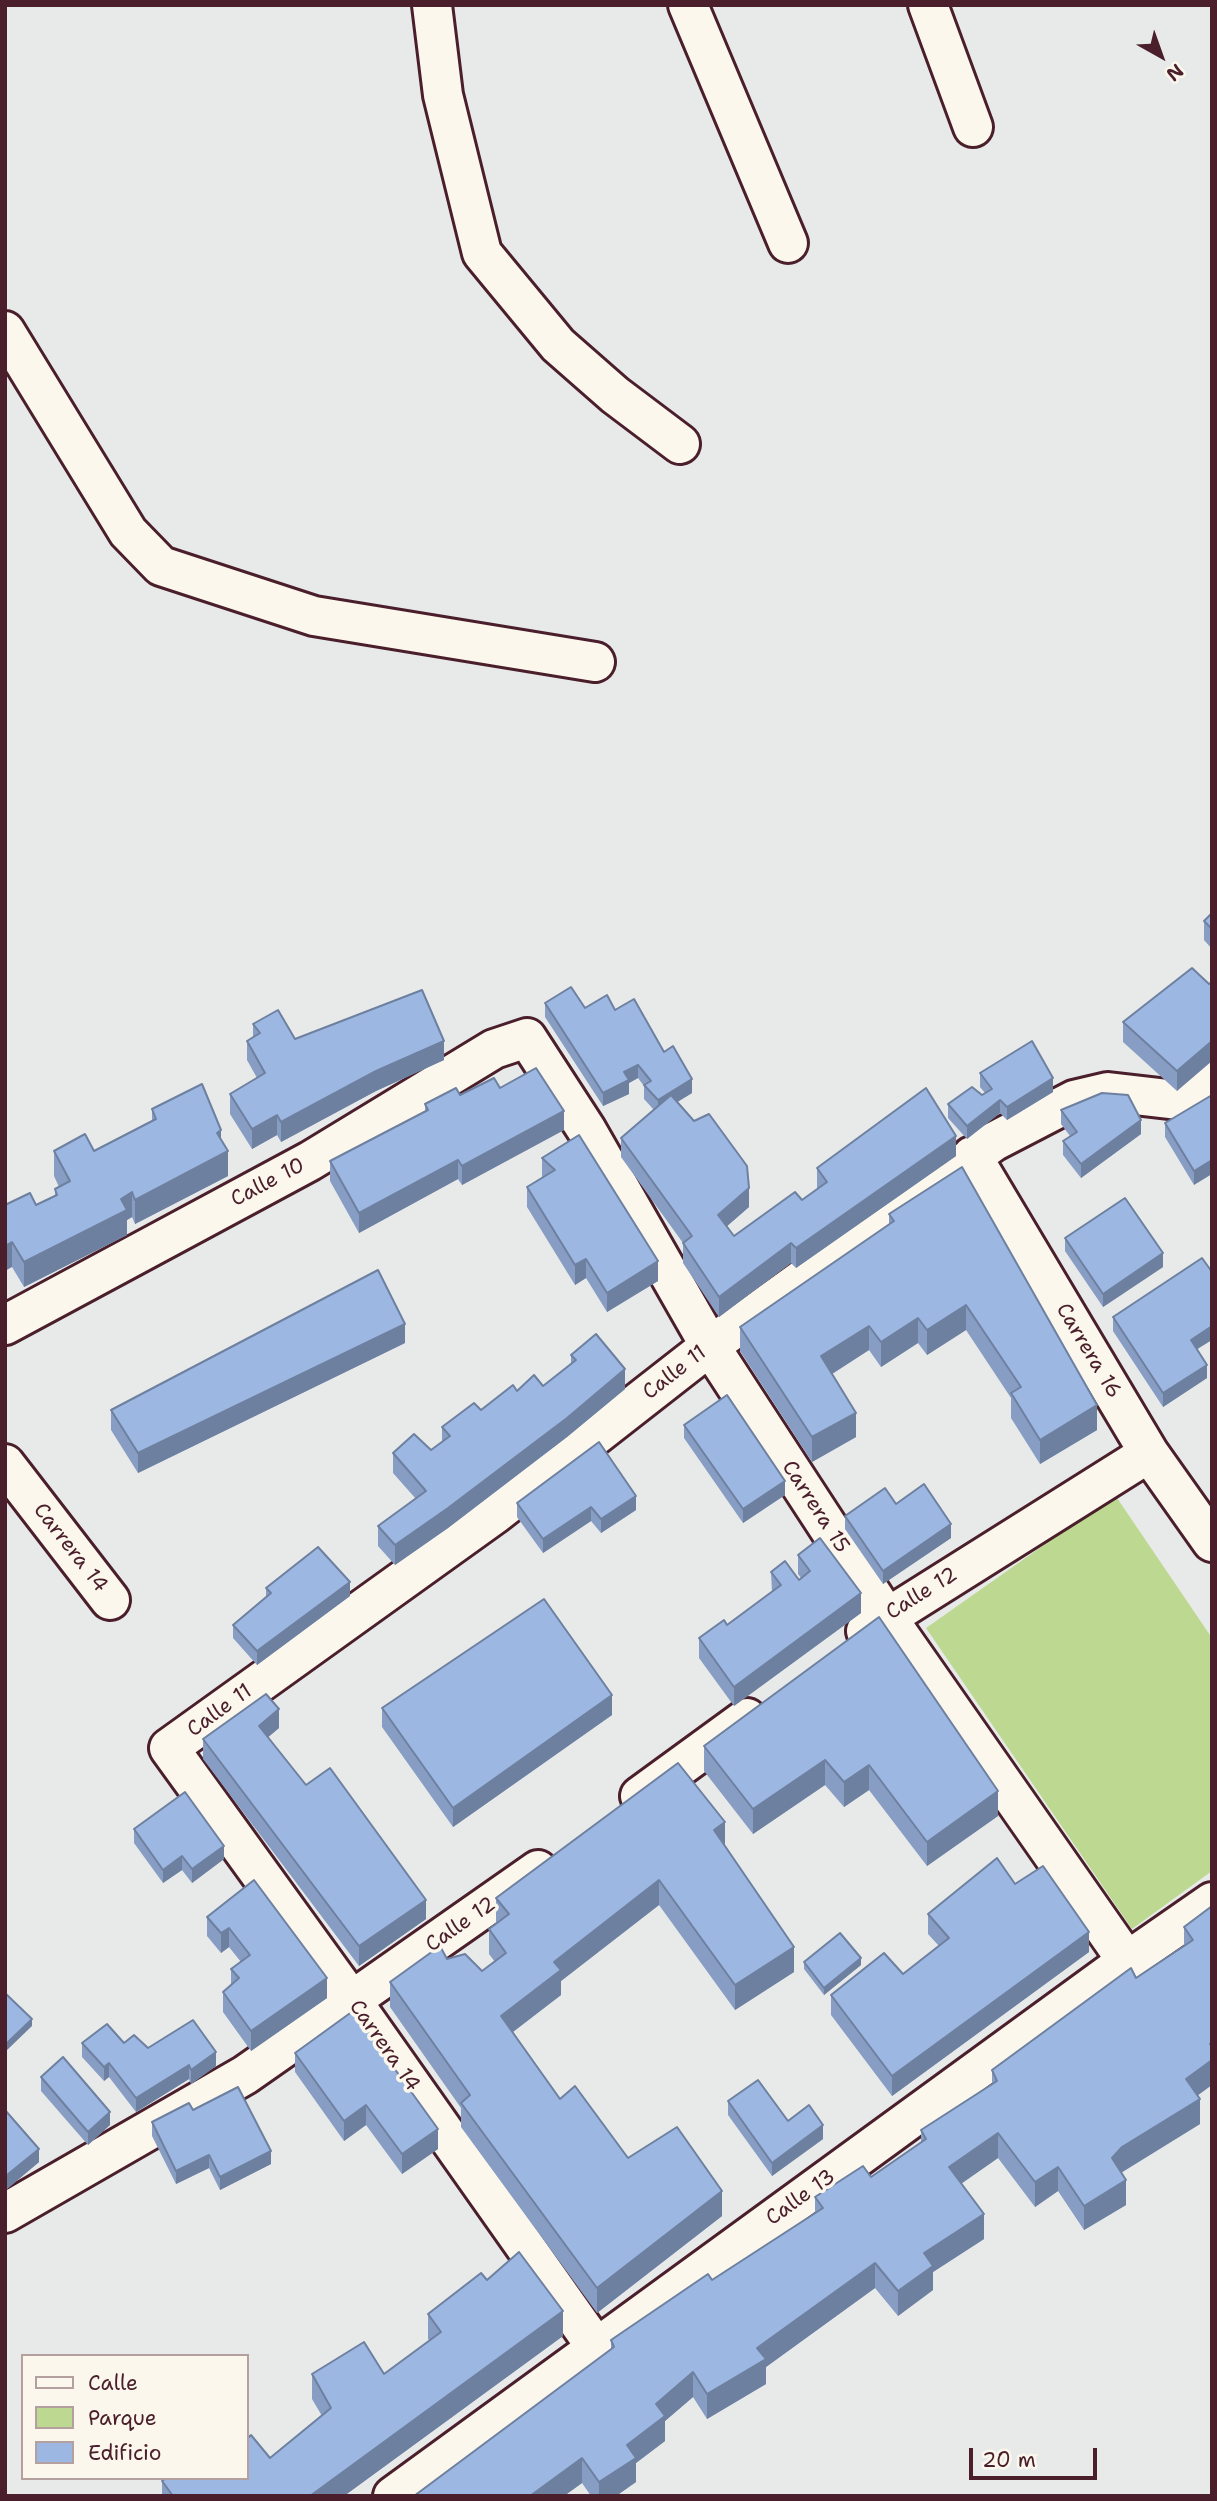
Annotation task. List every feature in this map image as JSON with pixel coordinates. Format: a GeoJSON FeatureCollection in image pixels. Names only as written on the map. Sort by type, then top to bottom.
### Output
{"type":"FeatureCollection","features":[{"type":"Feature","properties":{"kind":"street"},"geometry":{"type":"LineString","coordinates":[[432,5],[443,95],[482,253],[558,345],[615,396],[680,444]]}},
{"type":"Feature","properties":{"kind":"street"},"geometry":{"type":"LineString","coordinates":[[688,5],[788,243]]}},
{"type":"Feature","properties":{"kind":"street"},"geometry":{"type":"LineString","coordinates":[[928,5],[973,127]]}},
{"type":"Feature","properties":{"kind":"street"},"geometry":{"type":"LineString","coordinates":[[5,331],[128,532],[161,566],[314,616],[595,662]]}},
{"type":"Feature","properties":{"kind":"street","name":"Calle 10"},"geometry":{"type":"LineString","coordinates":[[5,1325],[310,1161],[494,1049],[527,1038]]}},
{"type":"Feature","properties":{"kind":"street","name":"Carrera 15"},"geometry":{"type":"LineString","coordinates":[[527,1038],[586,1129],[710,1346],[886,1616],[1127,1961]]}},
{"type":"Feature","properties":{"kind":"street","name":"Calle 11"},"geometry":{"type":"LineString","coordinates":[[169,1748],[495,1514],[710,1346],[993,1142],[1074,1100],[1108,1092],[1186,1101],[1212,1082]]}},
{"type":"Feature","properties":{"kind":"street","name":"Carrera 16"},"geometry":{"type":"LineString","coordinates":[[972,1156],[1149,1453],[1212,1542]]}},
{"type":"Feature","properties":{"kind":"street","name":"Calle 12"},"geometry":{"type":"LineString","coordinates":[[842,1649],[886,1616],[1149,1453]]}},
{"type":"Feature","properties":{"kind":"street","name":"Carrera 14"},"geometry":{"type":"LineString","coordinates":[[5,1464],[110,1600]]}},
{"type":"Feature","properties":{"kind":"street"},"geometry":{"type":"LineString","coordinates":[[608,1819],[775,1698]]}},
{"type":"Feature","properties":{"kind":"street","name":"Carrera 14"},"geometry":{"type":"LineString","coordinates":[[169,1748],[352,2001],[596,2347]]}},
{"type":"Feature","properties":{"kind":"street","name":"Calle 12"},"geometry":{"type":"LineString","coordinates":[[5,2213],[245,2075],[564,1852]]}},
{"type":"Feature","properties":{"kind":"street","name":"Calle 13"},"geometry":{"type":"LineString","coordinates":[[393,2496],[1127,1961],[1212,1902]]}},
{"type":"Feature","properties":{"kind":"green space"},"geometry":{"type":"Polygon","coordinates":[[[1115,1495],[1212,1638],[1212,1871],[1132,1929],[926,1628],[1115,1495]]]}},
{"type":"Feature","properties":{"kind":"building"},"geometry":{"type":"Polygon","coordinates":[[[1212,913],[1212,929],[1204,921],[1212,913]]]}},
{"type":"Feature","properties":{"kind":"building"},"geometry":{"type":"Polygon","coordinates":[[[1192,968],[1209,984],[1212,982],[1212,1041],[1177,1071],[1123,1022],[1192,968]]]}},
{"type":"Feature","properties":{"kind":"building"},"geometry":{"type":"Polygon","coordinates":[[[571,987],[585,1008],[607,995],[615,1010],[634,999],[664,1052],[673,1046],[692,1079],[658,1100],[644,1085],[651,1081],[638,1065],[624,1072],[629,1080],[603,1093],[545,1003],[571,987]]]}},
{"type":"Feature","properties":{"kind":"building"},"geometry":{"type":"Polygon","coordinates":[[[422,990],[444,1041],[376,1071],[281,1122],[277,1115],[252,1129],[230,1094],[265,1073],[247,1041],[260,1033],[253,1024],[278,1010],[295,1039],[422,990]]]}},
{"type":"Feature","properties":{"kind":"building"},"geometry":{"type":"Polygon","coordinates":[[[1032,1041],[1053,1078],[1007,1107],[1000,1100],[967,1126],[948,1104],[972,1087],[982,1095],[992,1089],[980,1073],[1032,1041]]]}},
{"type":"Feature","properties":{"kind":"building"},"geometry":{"type":"Polygon","coordinates":[[[536,1068],[564,1111],[462,1166],[458,1160],[359,1213],[330,1161],[428,1110],[425,1104],[456,1088],[460,1095],[494,1078],[500,1088],[536,1068]]]}},
{"type":"Feature","properties":{"kind":"building"},"geometry":{"type":"Polygon","coordinates":[[[202,1084],[221,1130],[217,1133],[228,1151],[135,1200],[132,1192],[121,1199],[127,1210],[24,1262],[12,1242],[5,1246],[5,1205],[30,1193],[36,1205],[57,1195],[55,1189],[70,1181],[54,1151],[85,1134],[94,1151],[156,1119],[152,1109],[202,1084]]]}},
{"type":"Feature","properties":{"kind":"building"},"geometry":{"type":"Polygon","coordinates":[[[926,1088],[956,1136],[796,1248],[791,1243],[719,1297],[683,1243],[692,1236],[621,1138],[671,1095],[694,1121],[709,1114],[747,1166],[749,1188],[718,1215],[734,1236],[795,1192],[802,1200],[827,1182],[817,1168],[926,1088]]]}},
{"type":"Feature","properties":{"kind":"building"},"geometry":{"type":"Polygon","coordinates":[[[1102,1093],[1128,1095],[1141,1120],[1081,1164],[1063,1141],[1077,1132],[1061,1110],[1102,1093]]]}},
{"type":"Feature","properties":{"kind":"building"},"geometry":{"type":"Polygon","coordinates":[[[1212,1095],[1212,1160],[1194,1171],[1165,1123],[1212,1095]]]}},
{"type":"Feature","properties":{"kind":"building"},"geometry":{"type":"Polygon","coordinates":[[[579,1135],[658,1261],[607,1293],[586,1259],[575,1265],[527,1187],[555,1170],[542,1158],[579,1135]]]}},
{"type":"Feature","properties":{"kind":"building"},"geometry":{"type":"Polygon","coordinates":[[[962,1167],[1097,1405],[1040,1440],[1011,1393],[1021,1387],[966,1305],[927,1330],[918,1318],[881,1342],[869,1326],[821,1356],[856,1413],[812,1437],[740,1327],[894,1221],[889,1214],[962,1167]]]}},
{"type":"Feature","properties":{"kind":"building"},"geometry":{"type":"Polygon","coordinates":[[[1125,1198],[1163,1253],[1103,1294],[1065,1238],[1125,1198]]]}},
{"type":"Feature","properties":{"kind":"building"},"geometry":{"type":"Polygon","coordinates":[[[1202,1258],[1212,1272],[1212,1326],[1191,1340],[1207,1365],[1163,1393],[1113,1317],[1202,1258]]]}},
{"type":"Feature","properties":{"kind":"building"},"geometry":{"type":"Polygon","coordinates":[[[378,1270],[405,1324],[138,1453],[111,1410],[378,1270]]]}},
{"type":"Feature","properties":{"kind":"building"},"geometry":{"type":"Polygon","coordinates":[[[596,1334],[625,1369],[567,1418],[395,1545],[378,1526],[426,1491],[393,1453],[414,1434],[431,1450],[450,1436],[442,1427],[474,1403],[481,1410],[513,1385],[517,1391],[534,1375],[543,1386],[576,1360],[571,1355],[596,1334]]]}},
{"type":"Feature","properties":{"kind":"building"},"geometry":{"type":"Polygon","coordinates":[[[727,1395],[785,1481],[743,1509],[684,1425],[727,1395]]]}},
{"type":"Feature","properties":{"kind":"building"},"geometry":{"type":"Polygon","coordinates":[[[599,1442],[636,1496],[601,1519],[591,1507],[543,1539],[517,1503],[599,1442]]]}},
{"type":"Feature","properties":{"kind":"building"},"geometry":{"type":"Polygon","coordinates":[[[924,1484],[951,1524],[883,1571],[845,1516],[885,1488],[896,1504],[924,1484]]]}},
{"type":"Feature","properties":{"kind":"building"},"geometry":{"type":"Polygon","coordinates":[[[820,1538],[861,1593],[734,1687],[699,1638],[724,1620],[727,1625],[781,1585],[771,1572],[785,1561],[799,1580],[810,1571],[798,1555],[820,1538]]]}},
{"type":"Feature","properties":{"kind":"building"},"geometry":{"type":"Polygon","coordinates":[[[318,1547],[350,1582],[257,1651],[233,1625],[271,1593],[266,1588],[318,1547]]]}},
{"type":"Feature","properties":{"kind":"building"},"geometry":{"type":"Polygon","coordinates":[[[544,1599],[612,1695],[453,1808],[382,1708],[544,1599]]]}},
{"type":"Feature","properties":{"kind":"building"},"geometry":{"type":"Polygon","coordinates":[[[879,1617],[998,1791],[927,1842],[869,1765],[844,1782],[825,1760],[753,1809],[704,1746],[879,1617]]]}},
{"type":"Feature","properties":{"kind":"building"},"geometry":{"type":"Polygon","coordinates":[[[266,1694],[279,1709],[259,1726],[306,1785],[330,1768],[426,1900],[359,1946],[203,1739],[266,1694]]]}},
{"type":"Feature","properties":{"kind":"building"},"geometry":{"type":"Polygon","coordinates":[[[678,1763],[725,1822],[714,1830],[794,1947],[735,1985],[659,1880],[554,1962],[561,1970],[501,2016],[560,2099],[575,2086],[628,2158],[677,2127],[722,2191],[597,2288],[461,2103],[470,2095],[390,1982],[440,1946],[447,1959],[465,1954],[482,1971],[506,1953],[489,1929],[509,1914],[496,1898],[678,1763]]]}},
{"type":"Feature","properties":{"kind":"building"},"geometry":{"type":"Polygon","coordinates":[[[185,1792],[224,1846],[192,1869],[182,1856],[163,1870],[134,1829],[185,1792]]]}},
{"type":"Feature","properties":{"kind":"building"},"geometry":{"type":"Polygon","coordinates":[[[997,1858],[1015,1884],[1043,1866],[1089,1932],[892,2076],[831,1995],[884,1953],[903,1974],[949,1938],[928,1914],[997,1858]]]}},
{"type":"Feature","properties":{"kind":"building"},"geometry":{"type":"Polygon","coordinates":[[[254,1880],[327,1978],[251,2031],[223,1992],[239,1978],[231,1969],[250,1955],[229,1928],[221,1933],[207,1917],[254,1880]]]}},
{"type":"Feature","properties":{"kind":"building"},"geometry":{"type":"Polygon","coordinates":[[[1212,1906],[1212,2060],[1186,2079],[1200,2099],[1122,2147],[1112,2158],[1126,2180],[1084,2206],[1058,2167],[1035,2182],[998,2133],[949,2167],[984,2214],[924,2253],[933,2266],[898,2291],[875,2263],[757,2348],[766,2359],[707,2394],[693,2372],[656,2404],[665,2416],[627,2445],[636,2458],[599,2482],[582,2458],[530,2496],[414,2496],[614,2347],[611,2340],[708,2274],[712,2280],[823,2208],[815,2197],[863,2166],[871,2177],[926,2139],[921,2130],[997,2081],[992,2070],[1131,1968],[1136,1978],[1193,1940],[1184,1927],[1212,1906]]]}},
{"type":"Feature","properties":{"kind":"building"},"geometry":{"type":"Polygon","coordinates":[[[840,1933],[861,1958],[824,1988],[804,1962],[840,1933]]]}},
{"type":"Feature","properties":{"kind":"building"},"geometry":{"type":"Polygon","coordinates":[[[5,1993],[32,2019],[5,2045],[5,1993]]]}},
{"type":"Feature","properties":{"kind":"building"},"geometry":{"type":"Polygon","coordinates":[[[353,2011],[438,2129],[402,2154],[366,2105],[344,2121],[295,2053],[353,2011]]]}},
{"type":"Feature","properties":{"kind":"building"},"geometry":{"type":"Polygon","coordinates":[[[193,2020],[216,2052],[191,2070],[189,2065],[136,2098],[109,2063],[104,2067],[82,2043],[107,2024],[124,2043],[134,2035],[148,2048],[193,2020]]]}},
{"type":"Feature","properties":{"kind":"building"},"geometry":{"type":"Polygon","coordinates":[[[63,2057],[110,2112],[88,2132],[41,2077],[63,2057]]]}},
{"type":"Feature","properties":{"kind":"building"},"geometry":{"type":"Polygon","coordinates":[[[758,2080],[788,2121],[809,2105],[823,2125],[772,2163],[728,2101],[758,2080]]]}},
{"type":"Feature","properties":{"kind":"building"},"geometry":{"type":"Polygon","coordinates":[[[238,2087],[271,2151],[220,2177],[209,2155],[176,2171],[152,2122],[189,2103],[193,2110],[238,2087]]]}},
{"type":"Feature","properties":{"kind":"building"},"geometry":{"type":"Polygon","coordinates":[[[5,2110],[39,2149],[7,2175],[5,2173],[5,2110]]]}},
{"type":"Feature","properties":{"kind":"building"},"geometry":{"type":"Polygon","coordinates":[[[519,2252],[563,2311],[310,2496],[173,2496],[162,2481],[248,2480],[248,2438],[251,2435],[270,2458],[331,2408],[312,2374],[364,2342],[384,2374],[441,2332],[428,2314],[481,2273],[487,2280],[519,2252]]]}}]}
